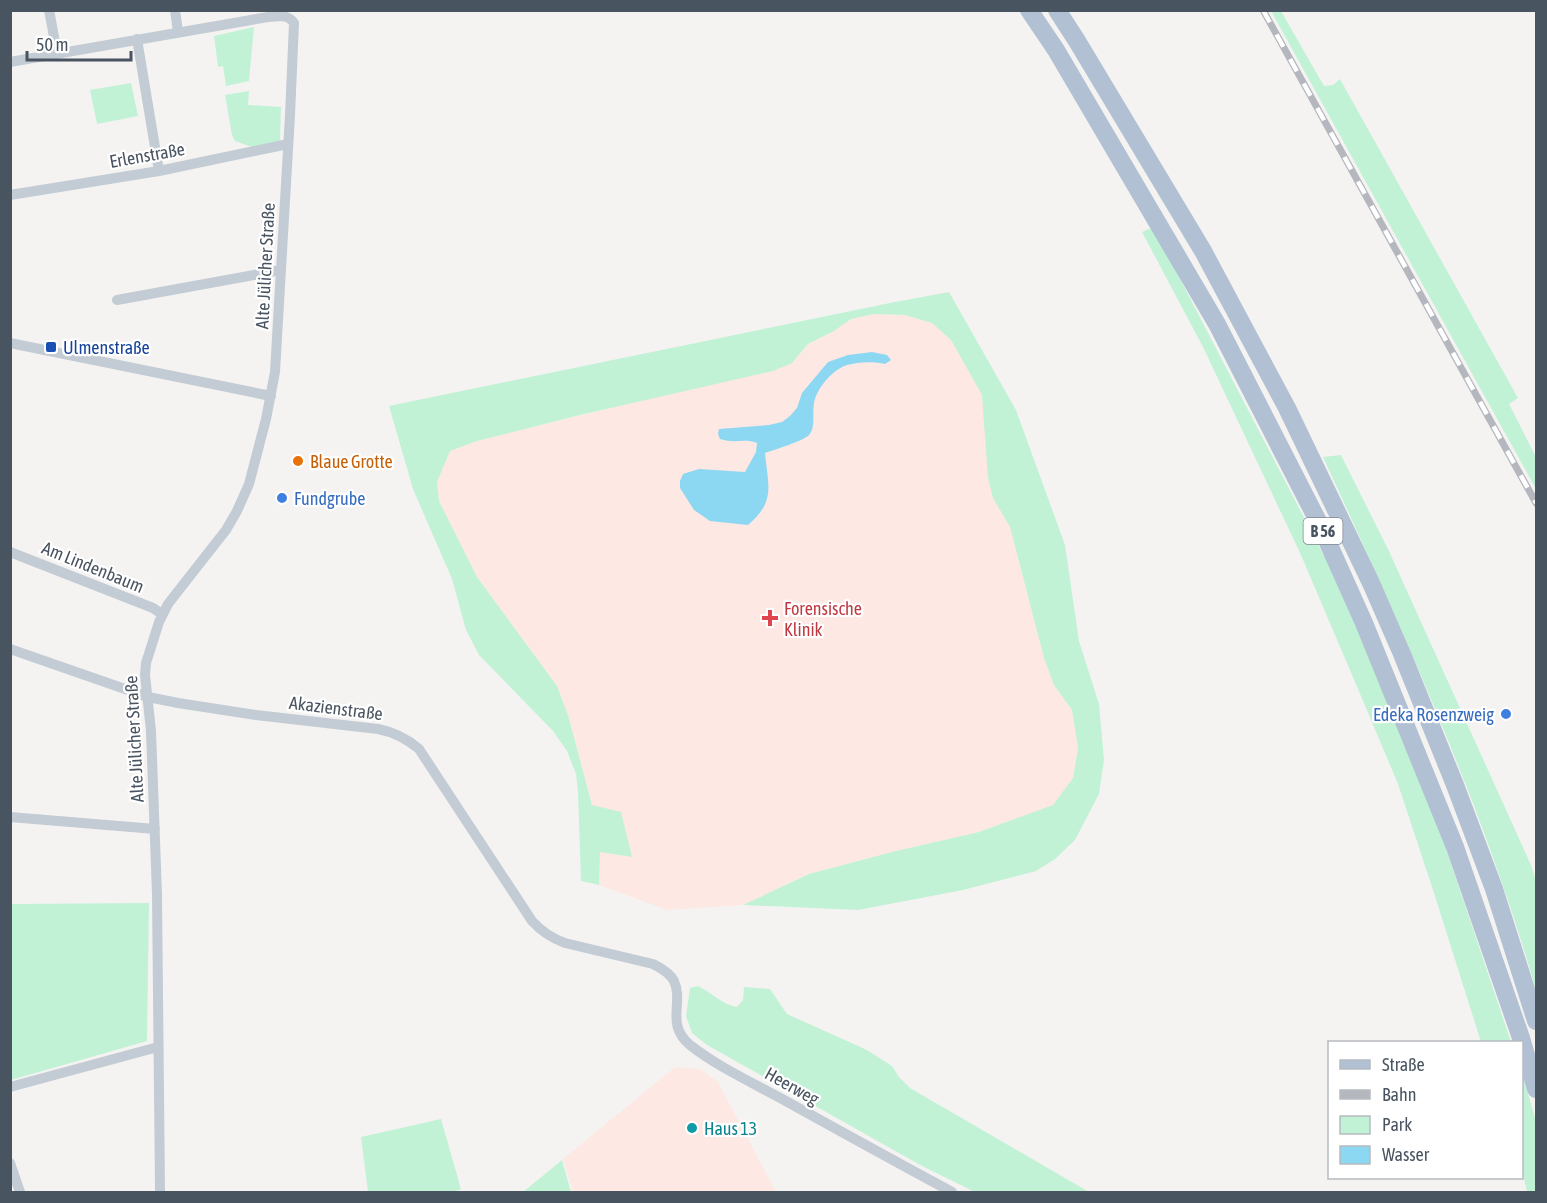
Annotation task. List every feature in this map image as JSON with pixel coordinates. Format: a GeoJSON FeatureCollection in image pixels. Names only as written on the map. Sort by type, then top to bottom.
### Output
{"type":"FeatureCollection","features":[{"type":"Feature","properties":{"kind":"main road","name":"B 56"},"geometry":{"type":"LineString","coordinates":[[1029,10],[1056,50],[1217,324],[1321,527],[1364,623],[1455,847],[1521,1041]]}},
{"type":"Feature","properties":{"kind":"main road","name":"B 56"},"geometry":{"type":"LineString","coordinates":[[1057,10],[1203,251],[1287,408],[1371,583],[1455,785],[1494,889],[1536,1021]]}},
{"type":"Feature","properties":{"kind":"main road","name":"B 56"},"geometry":{"type":"LineString","coordinates":[[1523,1047],[1536,1089]]}},
{"type":"Feature","properties":{"kind":"street"},"geometry":{"type":"LineString","coordinates":[[49,10],[57,53]]}},
{"type":"Feature","properties":{"kind":"street"},"geometry":{"type":"LineString","coordinates":[[10,62],[178,32],[175,10]]}},
{"type":"Feature","properties":{"kind":"street","name":"Alte Jülicher Straße"},"geometry":{"type":"LineString","coordinates":[[160,1192],[158,949],[151,731],[145,675],[146,663],[162,614],[226,530],[237,511],[249,484],[258,452],[275,372],[295,28],[291,18],[279,16],[178,32]]}},
{"type":"Feature","properties":{"kind":"street"},"geometry":{"type":"LineString","coordinates":[[137,39],[159,171]]}},
{"type":"Feature","properties":{"kind":"street","name":"Erlenstraße"},"geometry":{"type":"LineString","coordinates":[[10,195],[159,171],[288,144]]}},
{"type":"Feature","properties":{"kind":"street"},"geometry":{"type":"LineString","coordinates":[[117,300],[281,270]]}},
{"type":"Feature","properties":{"kind":"street"},"geometry":{"type":"LineString","coordinates":[[10,343],[271,396]]}},
{"type":"Feature","properties":{"kind":"street","name":"Am Lindenbaum"},"geometry":{"type":"LineString","coordinates":[[10,552],[153,608],[162,614]]}},
{"type":"Feature","properties":{"kind":"street","name":"Akazienstraße"},"geometry":{"type":"LineString","coordinates":[[10,649],[148,696],[178,703],[392,732],[418,749],[532,921],[542,932],[552,939],[565,943],[653,964],[666,972]]}},
{"type":"Feature","properties":{"kind":"street"},"geometry":{"type":"LineString","coordinates":[[10,817],[154,829]]}},
{"type":"Feature","properties":{"kind":"street","name":"Heerweg"},"geometry":{"type":"LineString","coordinates":[[666,972],[674,980],[677,1024],[681,1036],[689,1044],[727,1068],[952,1192]]}},
{"type":"Feature","properties":{"kind":"street"},"geometry":{"type":"LineString","coordinates":[[10,1087],[158,1047]]}},
{"type":"Feature","properties":{"kind":"street"},"geometry":{"type":"LineString","coordinates":[[10,1163],[20,1192]]}},
{"type":"Feature","properties":{"kind":"shaded area","name":"Forensische Klinik"},"geometry":{"type":"Polygon","coordinates":[[[874,314],[905,315],[932,323],[951,340],[982,395],[993,497],[1010,527],[1044,658],[1054,685],[1072,710],[1078,748],[1073,778],[1054,805],[979,832],[809,874],[743,905],[667,910],[599,885],[600,851],[632,857],[592,805],[568,715],[557,686],[477,577],[439,501],[437,482],[450,451],[477,441],[792,363],[808,344],[834,331],[851,319],[874,314]]]}},
{"type":"Feature","properties":{"kind":"shaded area"},"geometry":{"type":"Polygon","coordinates":[[[675,1067],[700,1069],[718,1082],[776,1192],[573,1192],[563,1159],[675,1067]]]}},
{"type":"Feature","properties":{"kind":"green space"},"geometry":{"type":"Polygon","coordinates":[[[1271,11],[1281,11],[1324,86],[1333,85],[1340,79],[1518,398],[1509,404],[1536,457],[1536,489],[1271,11]]]}},
{"type":"Feature","properties":{"kind":"green space"},"geometry":{"type":"Polygon","coordinates":[[[254,27],[249,81],[226,86],[223,66],[218,67],[214,36],[254,27]]]}},
{"type":"Feature","properties":{"kind":"green space"},"geometry":{"type":"Polygon","coordinates":[[[131,83],[138,116],[97,124],[90,90],[131,83]]]}},
{"type":"Feature","properties":{"kind":"green space"},"geometry":{"type":"Polygon","coordinates":[[[249,91],[248,105],[281,107],[280,142],[252,147],[235,141],[225,95],[249,91]]]}},
{"type":"Feature","properties":{"kind":"green space"},"geometry":{"type":"Polygon","coordinates":[[[1153,227],[1350,606],[1439,828],[1511,1041],[1481,1041],[1398,784],[1301,555],[1203,347],[1142,232],[1153,227]]]}},
{"type":"Feature","properties":{"kind":"green space"},"geometry":{"type":"Polygon","coordinates":[[[949,292],[1016,410],[1065,545],[1079,641],[1099,704],[1104,760],[1099,794],[1075,840],[1055,859],[1036,871],[963,890],[858,910],[743,905],[809,874],[979,832],[1053,805],[1073,778],[1078,748],[1072,710],[1054,685],[1044,658],[1010,527],[993,498],[988,478],[982,395],[951,340],[932,323],[905,315],[874,314],[851,319],[834,331],[808,344],[792,363],[773,371],[580,415],[477,441],[450,451],[437,482],[439,501],[477,577],[557,686],[568,715],[592,805],[621,812],[632,857],[600,852],[599,885],[581,881],[578,792],[576,774],[567,751],[553,731],[479,655],[466,630],[452,579],[413,489],[389,406],[949,292]]]}},
{"type":"Feature","properties":{"kind":"green space"},"geometry":{"type":"Polygon","coordinates":[[[1341,455],[1388,549],[1531,865],[1536,881],[1536,990],[1492,854],[1440,720],[1323,457],[1341,455]]]}},
{"type":"Feature","properties":{"kind":"green space"},"geometry":{"type":"Polygon","coordinates":[[[149,903],[147,1041],[11,1080],[11,904],[149,903]]]}},
{"type":"Feature","properties":{"kind":"green space"},"geometry":{"type":"Polygon","coordinates":[[[698,986],[727,1004],[737,1007],[743,1000],[744,987],[770,989],[787,1014],[867,1050],[892,1066],[910,1088],[1089,1192],[975,1192],[922,1166],[707,1045],[692,1033],[686,1016],[690,988],[698,986]]]}},
{"type":"Feature","properties":{"kind":"green space"},"geometry":{"type":"Polygon","coordinates":[[[1523,1076],[1536,1121],[1536,1192],[1527,1192],[1523,1174],[1523,1076]]]}},
{"type":"Feature","properties":{"kind":"green space"},"geometry":{"type":"Polygon","coordinates":[[[441,1119],[461,1189],[453,1192],[368,1192],[361,1137],[441,1119]]]}},
{"type":"Feature","properties":{"kind":"green space"},"geometry":{"type":"Polygon","coordinates":[[[562,1160],[571,1192],[523,1192],[562,1160]]]}},
{"type":"Feature","properties":{"kind":"water"},"geometry":{"type":"Polygon","coordinates":[[[872,352],[887,355],[891,360],[885,364],[871,362],[841,367],[826,380],[818,391],[809,435],[795,443],[765,453],[768,492],[763,508],[748,525],[710,521],[694,510],[680,488],[683,474],[699,469],[745,472],[756,452],[757,443],[720,439],[719,429],[782,422],[797,408],[802,393],[828,362],[848,355],[872,352]]]}},
{"type":"Feature","properties":{"kind":"railway"},"geometry":{"type":"LineString","coordinates":[[1263,10],[1536,503]]}},
{"type":"Feature","properties":{"kind":"place","name":"Ulmenstraße"},"geometry":{"type":"Point","coordinates":[51,347]}},
{"type":"Feature","properties":{"kind":"place","name":"Blaue Grotte"},"geometry":{"type":"Point","coordinates":[298,461]}},
{"type":"Feature","properties":{"kind":"place","name":"Fundgrube"},"geometry":{"type":"Point","coordinates":[282,498]}},
{"type":"Feature","properties":{"kind":"place","name":"Forensische Klinik"},"geometry":{"type":"Point","coordinates":[770,618]}},
{"type":"Feature","properties":{"kind":"place","name":"Edeka Rosenzweig"},"geometry":{"type":"Point","coordinates":[1506,714]}},
{"type":"Feature","properties":{"kind":"place","name":"Haus 13"},"geometry":{"type":"Point","coordinates":[692,1128]}}]}
